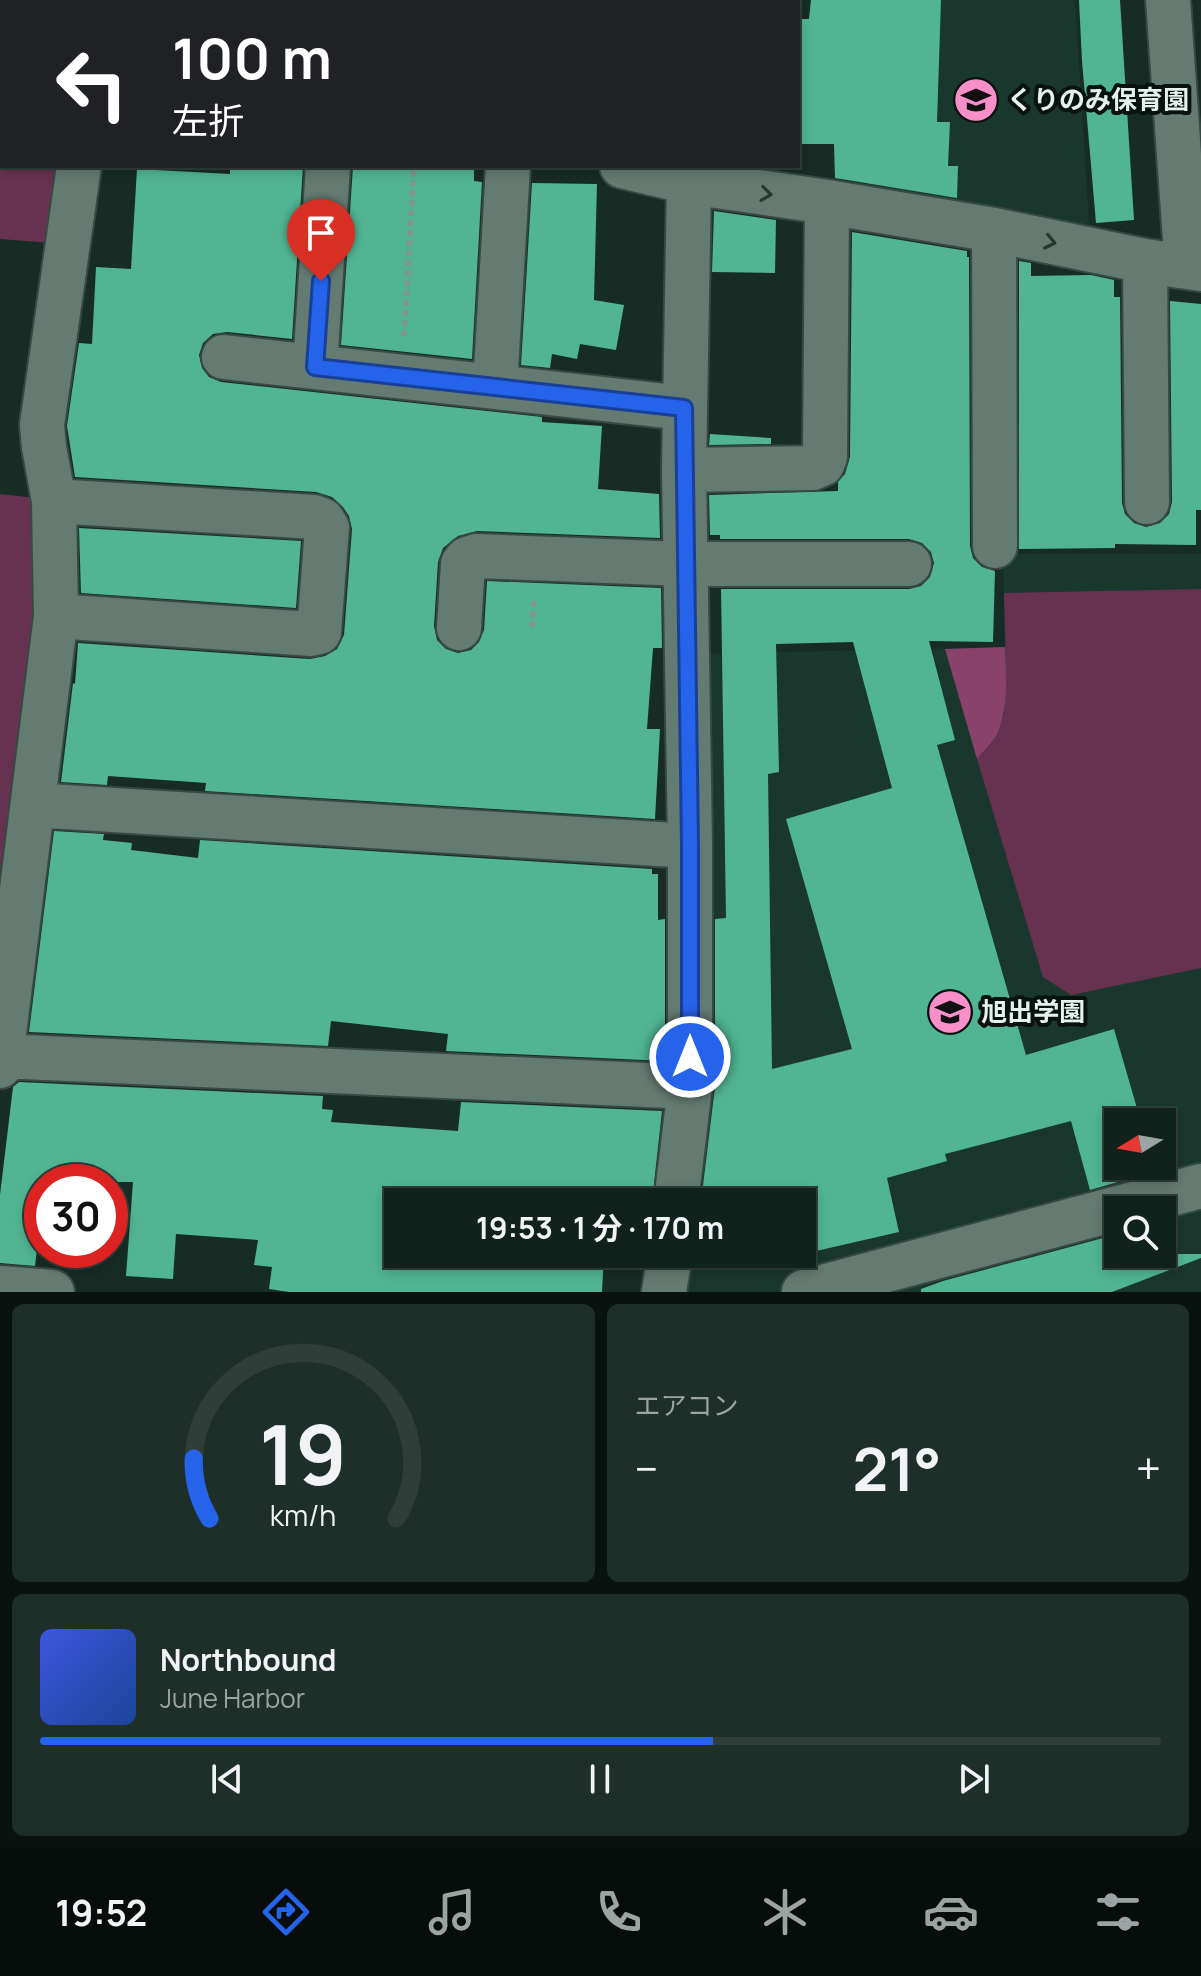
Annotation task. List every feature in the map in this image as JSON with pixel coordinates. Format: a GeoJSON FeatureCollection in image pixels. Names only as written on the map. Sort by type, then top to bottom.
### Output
{"type":"FeatureCollection","features":[{"type":"Feature","properties":{"kind":"street"},"geometry":{"type":"LineString","coordinates":[[1147,502],[1178,266],[1168,0]]}},
{"type":"Feature","properties":{"kind":"street"},"geometry":{"type":"LineString","coordinates":[[79,168],[42,425],[54,501],[56,616],[1,1061],[690,1087]]}},
{"type":"Feature","properties":{"kind":"street"},"geometry":{"type":"LineString","coordinates":[[315,367],[328,168]]}},
{"type":"Feature","properties":{"kind":"street"},"geometry":{"type":"LineString","coordinates":[[495,387],[508,168]]}},
{"type":"Feature","properties":{"kind":"street"},"geometry":{"type":"LineString","coordinates":[[630,168],[689,182],[994,230],[1178,266]]}},
{"type":"Feature","properties":{"kind":"street"},"geometry":{"type":"LineString","coordinates":[[678,1188],[690,1087],[684,470],[689,182]]}},
{"type":"Feature","properties":{"kind":"street"},"geometry":{"type":"LineString","coordinates":[[684,470],[813,468],[822,464],[825,457],[827,202]]}},
{"type":"Feature","properties":{"kind":"street"},"geometry":{"type":"LineString","coordinates":[[994,230],[995,546]]}},
{"type":"Feature","properties":{"kind":"street"},"geometry":{"type":"LineString","coordinates":[[224,357],[684,408]]}},
{"type":"Feature","properties":{"kind":"street"},"geometry":{"type":"LineString","coordinates":[[54,501],[314,517],[322,520],[327,528],[319,632],[311,634],[56,616]]}},
{"type":"Feature","properties":{"kind":"street"},"geometry":{"type":"LineString","coordinates":[[459,628],[463,564],[476,556],[685,564],[909,564]]}},
{"type":"Feature","properties":{"kind":"street"},"geometry":{"type":"LineString","coordinates":[[33,805],[690,846]]}},
{"type":"Feature","properties":{"kind":"street"},"geometry":{"type":"LineString","coordinates":[[804,1292],[1201,1186]]}},
{"type":"Feature","properties":{"kind":"street"},"geometry":{"type":"LineString","coordinates":[[664,1292],[668,1268]]}},
{"type":"Feature","properties":{"kind":"street"},"geometry":{"type":"LineString","coordinates":[[0,1288],[52,1292]]}},
{"type":"Feature","properties":{"kind":"path"},"geometry":{"type":"LineString","coordinates":[[402,377],[414,168]]}},
{"type":"Feature","properties":{"kind":"shaded area","name":"くりのみ保育園"},"geometry":{"type":"Polygon","coordinates":[[[873,0],[1075,0],[1090,238],[868,201],[873,0]]]}},
{"type":"Feature","properties":{"kind":"shaded area"},"geometry":{"type":"Polygon","coordinates":[[[0,168],[61,168],[51,243],[0,239],[0,168]]]}},
{"type":"Feature","properties":{"kind":"shaded area"},"geometry":{"type":"Polygon","coordinates":[[[0,494],[45,499],[47,609],[0,891],[0,494]]]}},
{"type":"Feature","properties":{"kind":"shaded area","name":"旭出学園"},"geometry":{"type":"Polygon","coordinates":[[[1003,554],[1201,554],[1201,1176],[1128,1196],[1104,1196],[1104,1202],[775,1292],[676,1292],[679,1268],[816,1268],[816,1188],[688,1188],[697,654],[1005,647],[1003,554]]]}},
{"type":"Feature","properties":{"kind":"shaded area"},"geometry":{"type":"Polygon","coordinates":[[[1201,589],[1201,968],[1071,995],[1043,977],[977,759],[1004,715],[1004,593],[1201,589]]]}},
{"type":"Feature","properties":{"kind":"shaded area"},"geometry":{"type":"Polygon","coordinates":[[[1005,647],[1006,691],[1001,724],[995,737],[977,759],[945,649],[1005,647]]]}},
{"type":"Feature","properties":{"kind":"shaded area"},"geometry":{"type":"Polygon","coordinates":[[[1201,1196],[1201,1292],[829,1292],[1104,1221],[1104,1268],[1176,1268],[1176,1205],[1201,1196]]]}},
{"type":"Feature","properties":{"kind":"building"},"geometry":{"type":"Polygon","coordinates":[[[811,0],[941,0],[937,122],[950,122],[948,166],[958,166],[957,198],[835,178],[834,144],[800,144],[800,19],[809,19],[811,0]]]}},
{"type":"Feature","properties":{"kind":"building"},"geometry":{"type":"Polygon","coordinates":[[[1079,0],[1120,0],[1134,220],[1096,223],[1079,0]]]}},
{"type":"Feature","properties":{"kind":"building"},"geometry":{"type":"Polygon","coordinates":[[[230,168],[303,168],[292,339],[227,332],[213,334],[203,343],[199,355],[202,368],[209,377],[221,382],[542,417],[542,422],[602,426],[598,489],[659,494],[660,538],[477,531],[458,536],[443,548],[438,562],[434,626],[437,640],[446,649],[458,653],[471,650],[484,630],[487,581],[661,588],[662,648],[653,648],[647,729],[660,729],[655,819],[205,791],[206,783],[108,776],[107,785],[61,782],[78,643],[310,659],[337,649],[344,635],[352,529],[349,516],[332,497],[316,492],[75,477],[67,426],[79,343],[92,344],[96,267],[131,269],[137,169],[230,174],[230,168]]]}},
{"type":"Feature","properties":{"kind":"building"},"geometry":{"type":"Polygon","coordinates":[[[353,168],[474,168],[474,181],[482,182],[472,359],[341,345],[353,168]]]}},
{"type":"Feature","properties":{"kind":"building"},"geometry":{"type":"Polygon","coordinates":[[[532,183],[597,184],[594,300],[624,305],[616,350],[580,344],[577,359],[552,354],[550,368],[521,365],[532,183]]]}},
{"type":"Feature","properties":{"kind":"building"},"geometry":{"type":"Polygon","coordinates":[[[714,211],[776,220],[775,273],[712,272],[714,211]]]}},
{"type":"Feature","properties":{"kind":"building"},"geometry":{"type":"Polygon","coordinates":[[[852,232],[967,251],[970,546],[973,558],[982,567],[995,571],[993,642],[929,641],[955,740],[937,745],[1026,1055],[1114,1029],[1137,1108],[1104,1108],[1104,1180],[1118,1182],[1090,1190],[1071,1121],[945,1154],[947,1161],[887,1178],[899,1232],[816,1251],[816,1188],[703,1188],[715,1087],[715,919],[726,918],[721,589],[909,589],[921,586],[930,577],[934,563],[931,552],[922,543],[909,539],[720,539],[720,535],[710,535],[709,495],[838,491],[838,481],[845,474],[850,457],[852,232]],[[853,642],[776,644],[779,772],[768,774],[772,1069],[852,1049],[786,819],[892,788],[853,642]]]}},
{"type":"Feature","properties":{"kind":"building"},"geometry":{"type":"Polygon","coordinates":[[[1019,261],[1031,263],[1031,276],[1091,275],[1114,280],[1114,297],[1120,297],[1122,503],[1125,514],[1134,523],[1146,527],[1160,523],[1169,514],[1172,502],[1170,301],[1201,304],[1201,510],[1196,510],[1196,545],[1115,544],[1115,548],[1019,549],[1019,261]]]}},
{"type":"Feature","properties":{"kind":"building"},"geometry":{"type":"Polygon","coordinates":[[[710,434],[771,438],[771,444],[709,445],[710,434]]]}},
{"type":"Feature","properties":{"kind":"building"},"geometry":{"type":"Polygon","coordinates":[[[79,528],[301,541],[296,608],[81,593],[79,528]]]}},
{"type":"Feature","properties":{"kind":"building"},"geometry":{"type":"Polygon","coordinates":[[[54,831],[104,834],[103,840],[132,843],[131,850],[198,858],[200,840],[652,869],[652,874],[658,874],[658,920],[665,919],[665,1061],[446,1051],[448,1034],[331,1021],[328,1046],[29,1032],[54,831]]]}},
{"type":"Feature","properties":{"kind":"building"},"geometry":{"type":"Polygon","coordinates":[[[19,1082],[323,1096],[322,1109],[333,1110],[331,1122],[458,1131],[461,1102],[662,1111],[654,1188],[384,1188],[384,1268],[603,1268],[602,1292],[289,1292],[269,1289],[272,1267],[254,1265],[258,1240],[176,1234],[173,1279],[126,1276],[133,1182],[128,1182],[128,1164],[24,1164],[24,1265],[0,1263],[0,1195],[13,1087],[19,1082]]]}},
{"type":"Feature","properties":{"kind":"building"},"geometry":{"type":"Polygon","coordinates":[[[1104,1238],[1104,1268],[1175,1268],[1112,1292],[921,1292],[921,1289],[1104,1238]]]}},
{"type":"Feature","properties":{"kind":"building"},"geometry":{"type":"Polygon","coordinates":[[[1176,1254],[1201,1254],[1201,1258],[1176,1268],[1176,1254]]]}},
{"type":"Feature","properties":{"kind":"place","name":"くりのみ保育園"},"geometry":{"type":"Point","coordinates":[976,100]}},
{"type":"Feature","properties":{"kind":"place","name":"旭出学園"},"geometry":{"type":"Point","coordinates":[950,1012]}},
{"type":"Feature","properties":{"kind":"route"},"geometry":{"type":"LineString","coordinates":[[321,281],[315,367],[684,408],[690,1057]]}}]}
